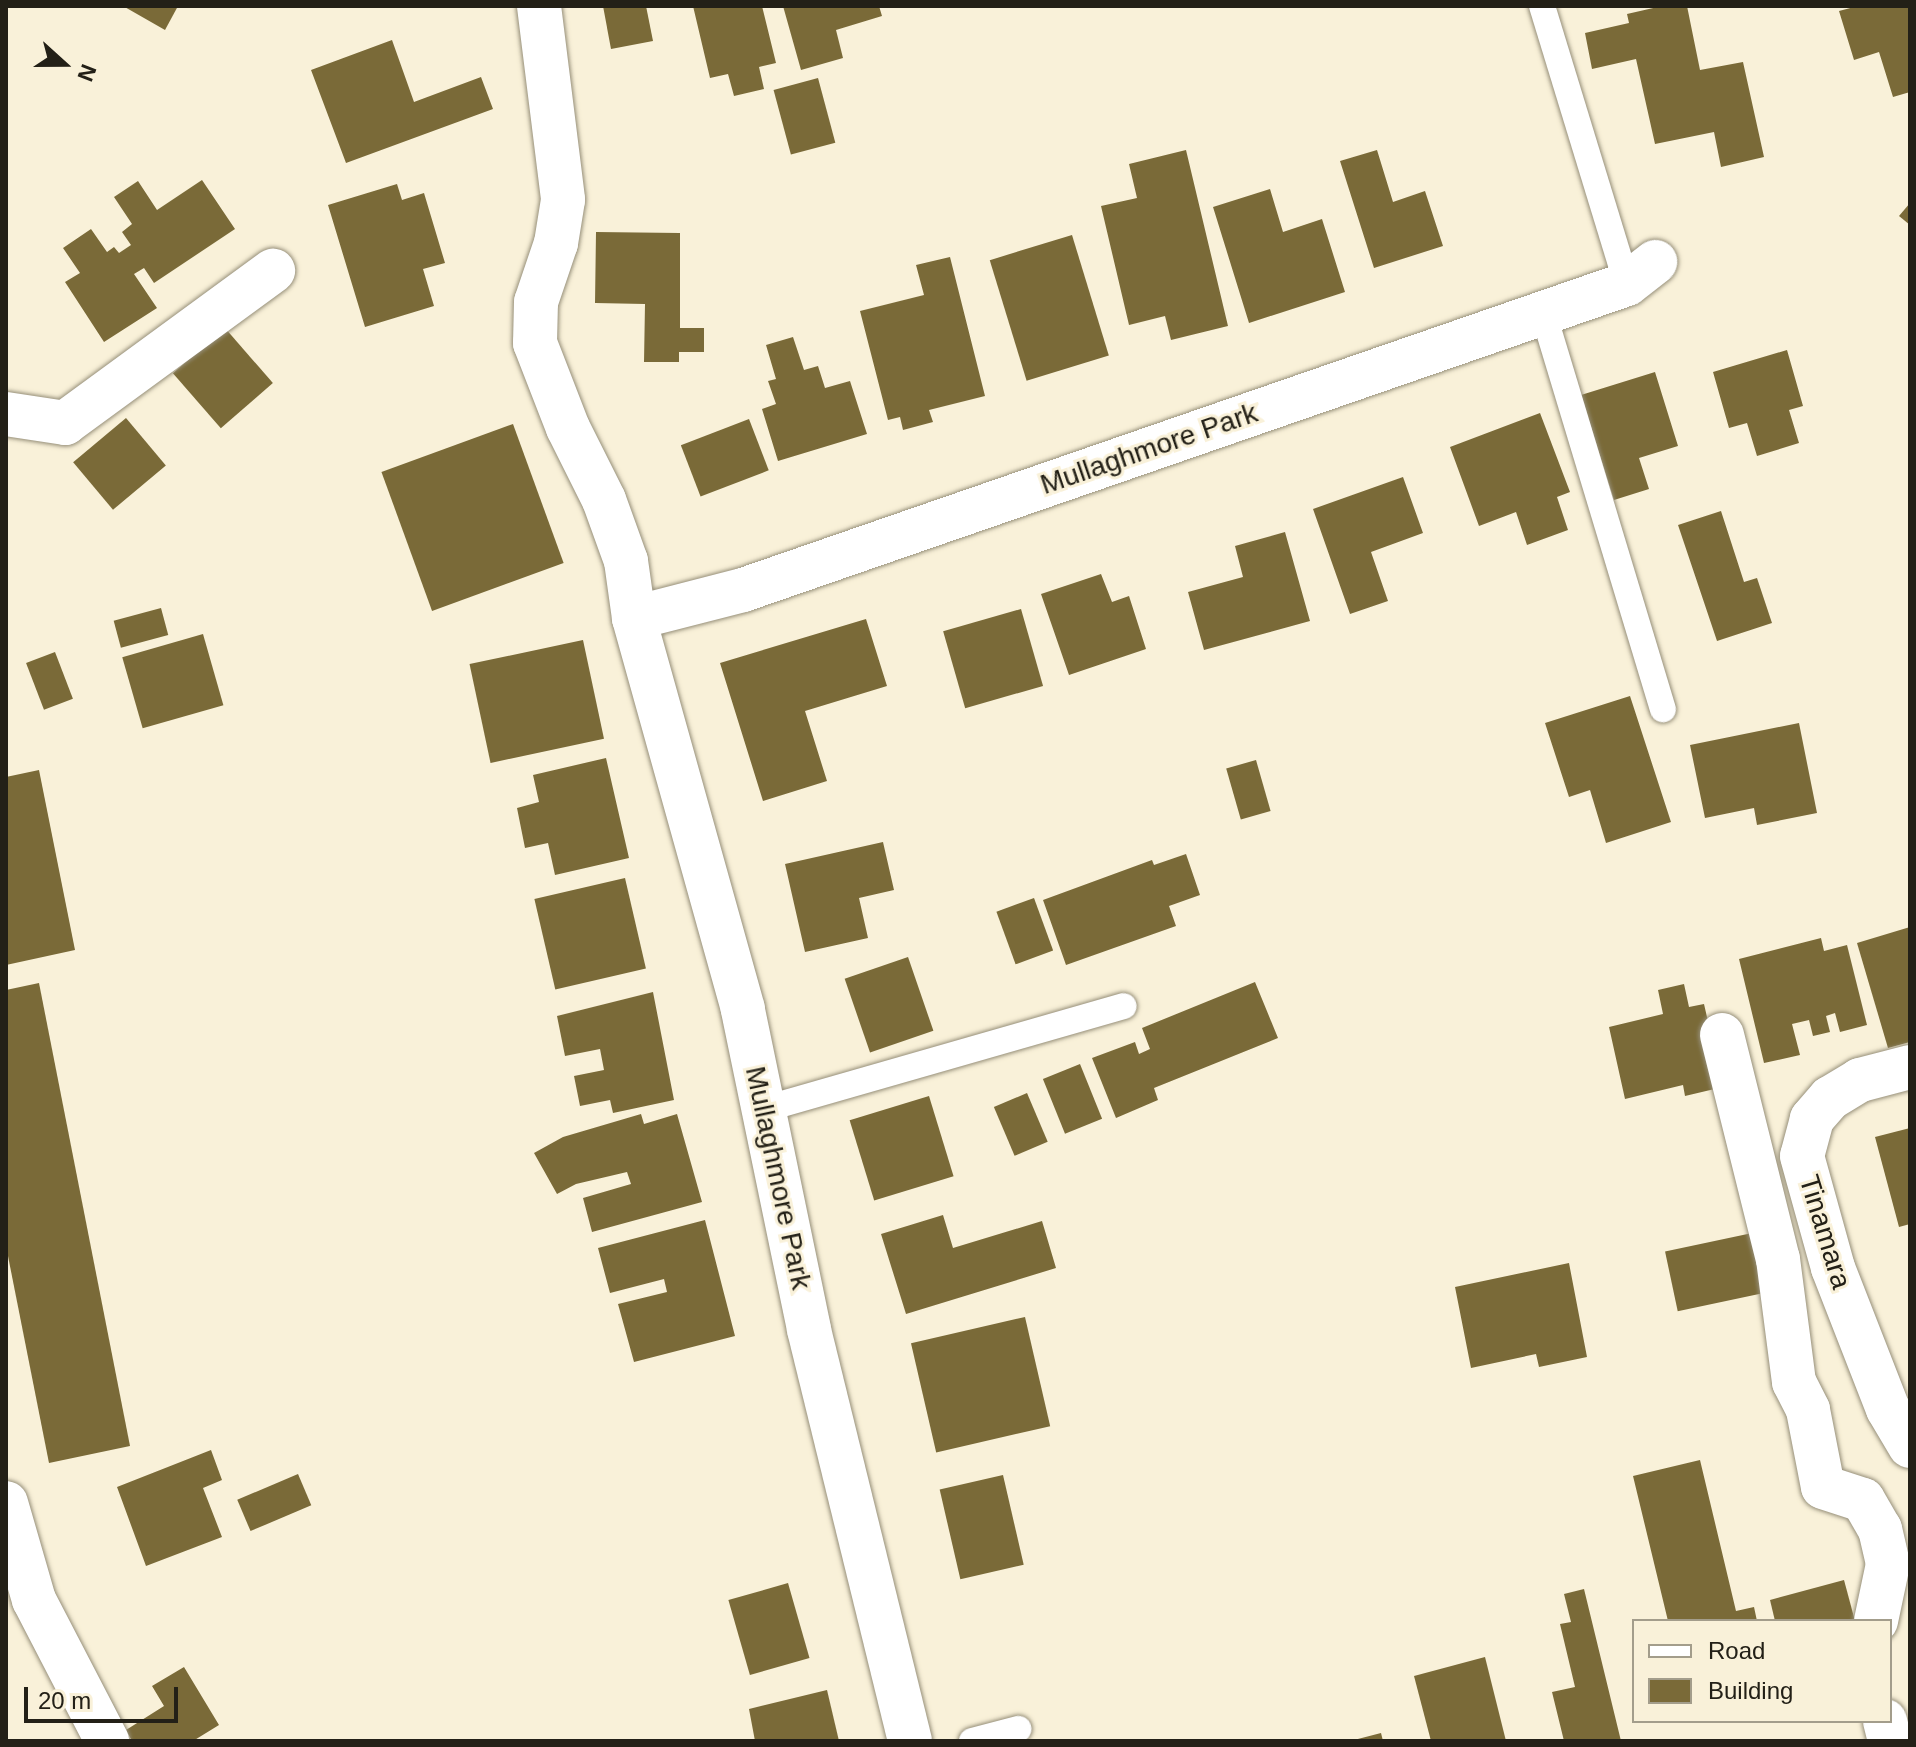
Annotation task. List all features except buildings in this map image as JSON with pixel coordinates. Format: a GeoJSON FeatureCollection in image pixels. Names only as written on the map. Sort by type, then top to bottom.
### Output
{"type":"FeatureCollection","features":[{"type":"Feature","properties":{"kind":"street","name":"Mullaghmore Park"},"geometry":{"type":"LineString","coordinates":[[539,6],[563,200],[536,302],[535,343],[568,428],[604,500],[626,561],[634,618],[691,809],[765,1109],[809,1329],[910,1741]]}},
{"type":"Feature","properties":{"kind":"street"},"geometry":{"type":"LineString","coordinates":[[6,414],[65,423],[273,271]]}},
{"type":"Feature","properties":{"kind":"street","name":"Mullaghmore Park"},"geometry":{"type":"LineString","coordinates":[[634,618],[743,590],[1543,312],[1641,273]]}},
{"type":"Feature","properties":{"kind":"street"},"geometry":{"type":"LineString","coordinates":[[1722,1035],[1778,1259],[1794,1382],[1808,1410],[1823,1487],[1863,1500],[1880,1529],[1888,1564],[1876,1619]]}},
{"type":"Feature","properties":{"kind":"street","name":"Tinamara"},"geometry":{"type":"LineString","coordinates":[[1910,1067],[1860,1080],[1830,1098],[1812,1119],[1802,1156],[1833,1268],[1888,1409],[1910,1446]]}},
{"type":"Feature","properties":{"kind":"street"},"geometry":{"type":"LineString","coordinates":[[6,1503],[34,1600],[107,1741]]}},
{"type":"Feature","properties":{"kind":"lane"},"geometry":{"type":"LineString","coordinates":[[1542,6],[1641,273]]}},
{"type":"Feature","properties":{"kind":"lane"},"geometry":{"type":"LineString","coordinates":[[1543,312],[1663,709]]}},
{"type":"Feature","properties":{"kind":"lane"},"geometry":{"type":"LineString","coordinates":[[765,1109],[1124,1006]]}},
{"type":"Feature","properties":{"kind":"lane"},"geometry":{"type":"LineString","coordinates":[[972,1741],[1018,1729]]}}]}
